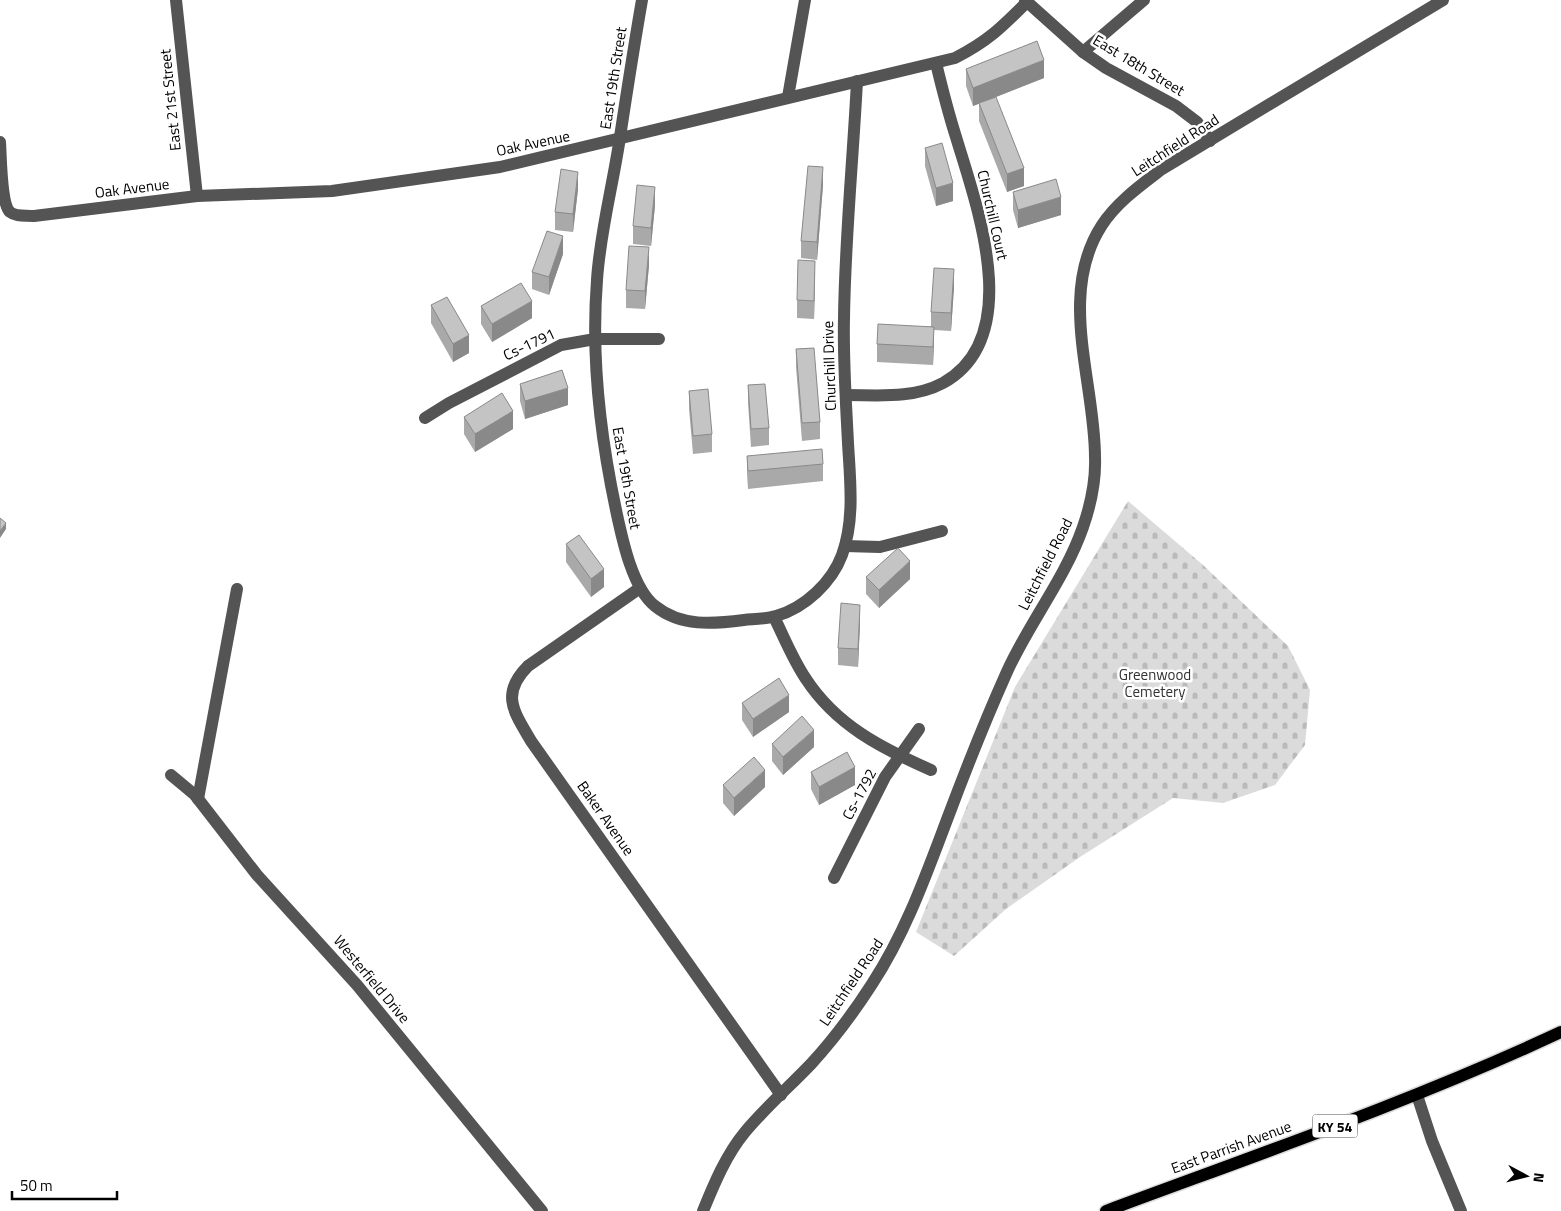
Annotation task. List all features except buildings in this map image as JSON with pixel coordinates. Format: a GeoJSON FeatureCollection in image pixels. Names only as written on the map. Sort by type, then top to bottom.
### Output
{"type":"FeatureCollection","features":[{"type":"Feature","properties":{"kind":"main road","name":"East Parrish Avenue"},"geometry":{"type":"LineString","coordinates":[[1106,1211],[1417,1095],[1561,1032]]}},
{"type":"Feature","properties":{"kind":"street","name":"East 21st Street"},"geometry":{"type":"LineString","coordinates":[[176,0],[197,196]]}},
{"type":"Feature","properties":{"kind":"street","name":"East 19th Street"},"geometry":{"type":"LineString","coordinates":[[642,0],[626,90],[620,138],[602,226],[596,282],[595,339],[599,411],[608,476],[621,537],[640,588],[659,610],[685,621],[717,623],[774,617]]}},
{"type":"Feature","properties":{"kind":"street"},"geometry":{"type":"LineString","coordinates":[[788,97],[805,0]]}},
{"type":"Feature","properties":{"kind":"street"},"geometry":{"type":"LineString","coordinates":[[1083,52],[1144,0]]}},
{"type":"Feature","properties":{"kind":"street","name":"Leitchfield Road"},"geometry":{"type":"LineString","coordinates":[[704,1211],[732,1151],[744,1133],[813,1062],[849,1018],[895,947],[916,901],[964,773],[1008,670],[1082,531],[1094,484],[1095,458],[1080,295],[1083,268],[1091,244],[1103,223],[1131,192],[1162,169],[1443,0]]}},
{"type":"Feature","properties":{"kind":"street","name":"Oak Avenue"},"geometry":{"type":"LineString","coordinates":[[0,142],[5,202],[11,212],[17,215],[34,216],[197,196],[332,192],[500,167],[955,58],[984,43],[1026,1]]}},
{"type":"Feature","properties":{"kind":"street","name":"East 18th Street"},"geometry":{"type":"LineString","coordinates":[[1026,1],[1083,52],[1106,68],[1176,106],[1197,122],[1210,141]]}},
{"type":"Feature","properties":{"kind":"street","name":"Churchill Court"},"geometry":{"type":"LineString","coordinates":[[846,395],[906,394],[943,383],[965,365],[974,352],[982,331],[990,276],[986,245],[936,63]]}},
{"type":"Feature","properties":{"kind":"street","name":"Churchill Drive"},"geometry":{"type":"LineString","coordinates":[[774,617],[795,608],[824,585],[837,566],[845,546],[850,497],[844,318],[857,80]]}},
{"type":"Feature","properties":{"kind":"street","name":"Cs-1791"},"geometry":{"type":"LineString","coordinates":[[425,418],[449,403],[561,345],[595,339],[659,339]]}},
{"type":"Feature","properties":{"kind":"street"},"geometry":{"type":"LineString","coordinates":[[845,546],[880,547],[942,532]]}},
{"type":"Feature","properties":{"kind":"street","name":"Baker Avenue"},"geometry":{"type":"LineString","coordinates":[[640,588],[528,666],[513,686],[511,698],[514,712],[532,741],[781,1095]]}},
{"type":"Feature","properties":{"kind":"street"},"geometry":{"type":"LineString","coordinates":[[198,799],[237,589]]}},
{"type":"Feature","properties":{"kind":"street"},"geometry":{"type":"LineString","coordinates":[[774,617],[805,678],[826,706],[865,738],[931,770]]}},
{"type":"Feature","properties":{"kind":"street","name":"Cs-1792"},"geometry":{"type":"LineString","coordinates":[[834,878],[886,777],[919,729]]}},
{"type":"Feature","properties":{"kind":"street","name":"Westerfield Drive"},"geometry":{"type":"LineString","coordinates":[[171,775],[198,799],[257,875],[357,985],[542,1211]]}},
{"type":"Feature","properties":{"kind":"street"},"geometry":{"type":"LineString","coordinates":[[1417,1095],[1432,1141],[1461,1211]]}},
{"type":"Feature","properties":{"kind":"green space","name":"Greenwood Cemetery"},"geometry":{"type":"Polygon","coordinates":[[[1128,501],[1203,565],[1288,646],[1310,690],[1305,745],[1275,785],[1223,803],[1173,798],[1080,857],[1006,909],[954,956],[916,932],[1015,687],[1128,501]]]}}]}
